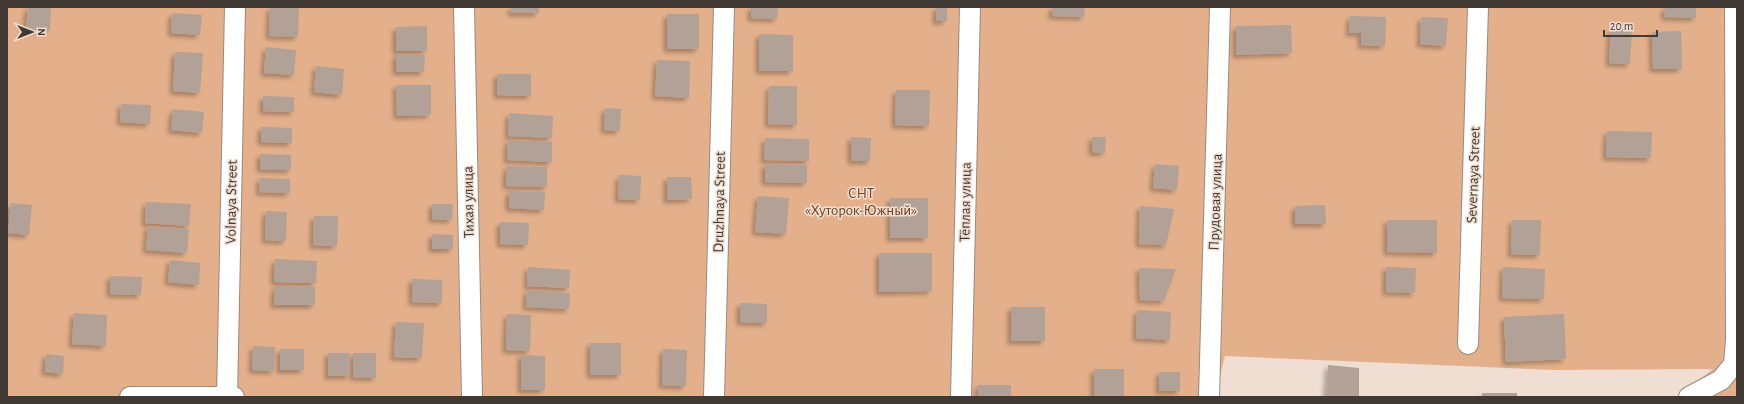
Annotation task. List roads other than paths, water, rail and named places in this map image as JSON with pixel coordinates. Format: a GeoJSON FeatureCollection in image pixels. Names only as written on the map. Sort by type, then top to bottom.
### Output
{"type":"FeatureCollection","features":[{"type":"Feature","properties":{"kind":"street","name":"Volnaya Street"},"geometry":{"type":"LineString","coordinates":[[227,397],[235,7]]}},
{"type":"Feature","properties":{"kind":"street","name":"Тихая улица"},"geometry":{"type":"LineString","coordinates":[[464,7],[472,397]]}},
{"type":"Feature","properties":{"kind":"street","name":"Druzhnaya Street"},"geometry":{"type":"LineString","coordinates":[[714,397],[724,7]]}},
{"type":"Feature","properties":{"kind":"street","name":"Тёплая улица"},"geometry":{"type":"LineString","coordinates":[[961,397],[970,7]]}},
{"type":"Feature","properties":{"kind":"street","name":"Прудовая улица"},"geometry":{"type":"LineString","coordinates":[[1209,397],[1220,7]]}},
{"type":"Feature","properties":{"kind":"street","name":"Severnaya Street"},"geometry":{"type":"LineString","coordinates":[[1468,344],[1478,7]]}},
{"type":"Feature","properties":{"kind":"street"},"geometry":{"type":"LineString","coordinates":[[1689,397],[1721,380],[1734,364],[1736,340],[1735,7]]}},
{"type":"Feature","properties":{"kind":"street"},"geometry":{"type":"LineString","coordinates":[[130,397],[234,397]]}},
{"type":"Feature","properties":{"kind":"park label","name":"СНТ «Хуторок-Южный»"},"geometry":{"type":"Point","coordinates":[861,202]}}]}
